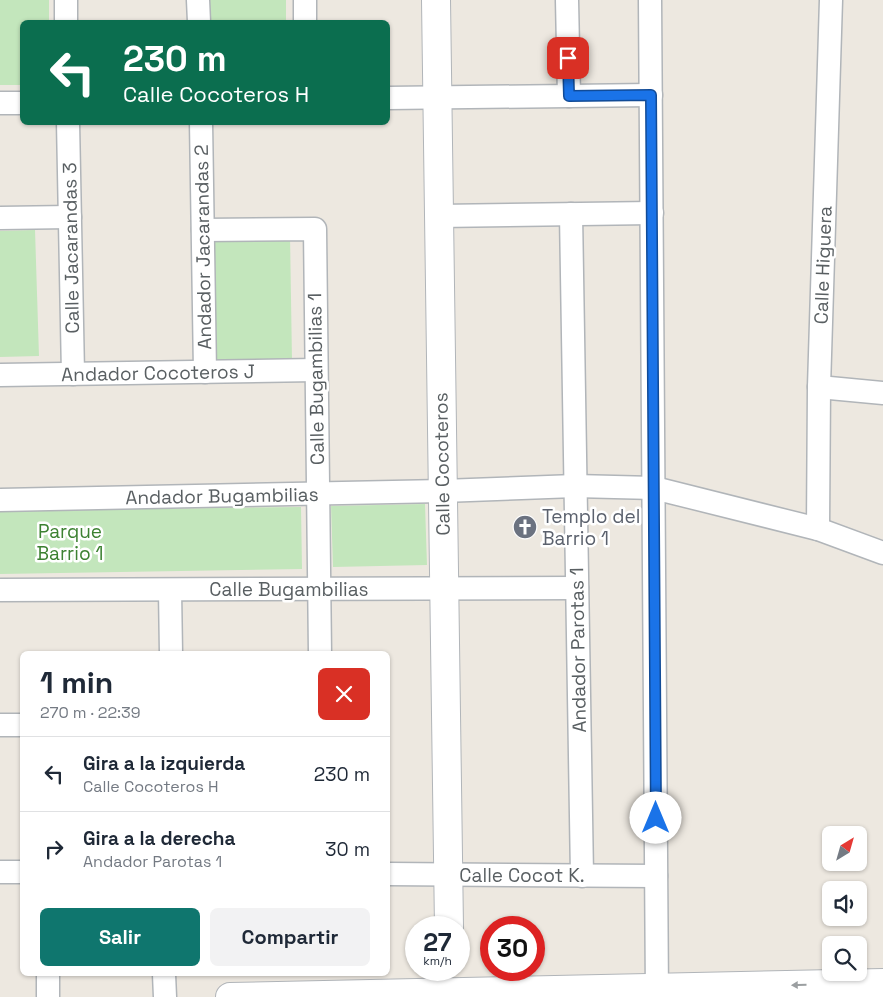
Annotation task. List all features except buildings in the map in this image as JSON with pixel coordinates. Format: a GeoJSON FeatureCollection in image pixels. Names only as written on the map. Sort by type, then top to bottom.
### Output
{"type":"FeatureCollection","features":[{"type":"Feature","properties":{"kind":"street"},"geometry":{"type":"LineString","coordinates":[[66,0],[66,20]]}},
{"type":"Feature","properties":{"kind":"street"},"geometry":{"type":"LineString","coordinates":[[198,0],[199,20]]}},
{"type":"Feature","properties":{"kind":"street"},"geometry":{"type":"LineString","coordinates":[[305,0],[305,20]]}},
{"type":"Feature","properties":{"kind":"street","name":"Calle Cocoteros"},"geometry":{"type":"LineString","coordinates":[[436,0],[449,916]]}},
{"type":"Feature","properties":{"kind":"street"},"geometry":{"type":"LineString","coordinates":[[567,0],[569,96]]}},
{"type":"Feature","properties":{"kind":"street"},"geometry":{"type":"LineString","coordinates":[[650,0],[657,992]]}},
{"type":"Feature","properties":{"kind":"street","name":"Calle Higuera"},"geometry":{"type":"LineString","coordinates":[[818,529],[819,387],[831,0]]}},
{"type":"Feature","properties":{"kind":"street"},"geometry":{"type":"LineString","coordinates":[[390,98],[651,95]]}},
{"type":"Feature","properties":{"kind":"street"},"geometry":{"type":"LineString","coordinates":[[0,103],[20,103]]}},
{"type":"Feature","properties":{"kind":"street","name":"Calle Jacarandas 3"},"geometry":{"type":"LineString","coordinates":[[68,125],[73,374]]}},
{"type":"Feature","properties":{"kind":"street","name":"Andador Jacarandas 2"},"geometry":{"type":"LineString","coordinates":[[201,125],[206,372]]}},
{"type":"Feature","properties":{"kind":"street"},"geometry":{"type":"LineString","coordinates":[[439,216],[652,213]]}},
{"type":"Feature","properties":{"kind":"street","name":"Andador Parotas 1"},"geometry":{"type":"LineString","coordinates":[[571,214],[582,876]]}},
{"type":"Feature","properties":{"kind":"street"},"geometry":{"type":"LineString","coordinates":[[0,218],[70,217]]}},
{"type":"Feature","properties":{"kind":"street","name":"Calle Bugambilias 1"},"geometry":{"type":"LineString","coordinates":[[203,230],[315,229],[319,589]]}},
{"type":"Feature","properties":{"kind":"street","name":"Andador Cocoteros J"},"geometry":{"type":"LineString","coordinates":[[0,375],[316,370]]}},
{"type":"Feature","properties":{"kind":"street"},"geometry":{"type":"LineString","coordinates":[[819,387],[883,393]]}},
{"type":"Feature","properties":{"kind":"street","name":"Andador Bugambilias"},"geometry":{"type":"LineString","coordinates":[[0,500],[443,491],[575,486],[654,488],[818,529],[883,553]]}},
{"type":"Feature","properties":{"kind":"street","name":"Calle Bugambilias"},"geometry":{"type":"LineString","coordinates":[[0,590],[577,588]]}},
{"type":"Feature","properties":{"kind":"street"},"geometry":{"type":"LineString","coordinates":[[319,589],[320,651]]}},
{"type":"Feature","properties":{"kind":"street"},"geometry":{"type":"LineString","coordinates":[[170,590],[171,651]]}},
{"type":"Feature","properties":{"kind":"street"},"geometry":{"type":"LineString","coordinates":[[0,725],[20,725]]}},
{"type":"Feature","properties":{"kind":"street"},"geometry":{"type":"LineString","coordinates":[[0,872],[20,872]]}},
{"type":"Feature","properties":{"kind":"street","name":"Calle Cocot K."},"geometry":{"type":"LineString","coordinates":[[390,874],[656,876]]}},
{"type":"Feature","properties":{"kind":"street"},"geometry":{"type":"LineString","coordinates":[[230,997],[450,986],[657,992],[883,983],[883,970]]}},
{"type":"Feature","properties":{"kind":"street"},"geometry":{"type":"LineString","coordinates":[[48,976],[48,997]]}},
{"type":"Feature","properties":{"kind":"street"},"geometry":{"type":"LineString","coordinates":[[164,976],[165,997]]}},
{"type":"Feature","properties":{"kind":"green space"},"geometry":{"type":"Polygon","coordinates":[[[0,0],[49,0],[49,20],[20,20],[20,85],[0,85],[0,0]]]}},
{"type":"Feature","properties":{"kind":"green space"},"geometry":{"type":"Polygon","coordinates":[[[210,0],[286,0],[286,20],[210,20],[210,0]]]}},
{"type":"Feature","properties":{"kind":"green space"},"geometry":{"type":"Polygon","coordinates":[[[35,230],[39,356],[0,357],[0,231],[35,230]]]}},
{"type":"Feature","properties":{"kind":"green space"},"geometry":{"type":"Polygon","coordinates":[[[290,235],[292,360],[216,361],[213,236],[290,235]]]}},
{"type":"Feature","properties":{"kind":"green space"},"geometry":{"type":"Polygon","coordinates":[[[425,504],[427,565],[333,567],[331,506],[425,504]]]}},
{"type":"Feature","properties":{"kind":"green space","name":"Parque Barrio 1"},"geometry":{"type":"Polygon","coordinates":[[[301,507],[302,569],[0,574],[0,511],[301,507]]]}},
{"type":"Feature","properties":{"kind":"place","name":"Templo del Barrio 1"},"geometry":{"type":"Point","coordinates":[525,527]}},
{"type":"Feature","properties":{"kind":"route"},"geometry":{"type":"LineString","coordinates":[[568,58],[569,96],[651,95],[656,818]]}}]}
